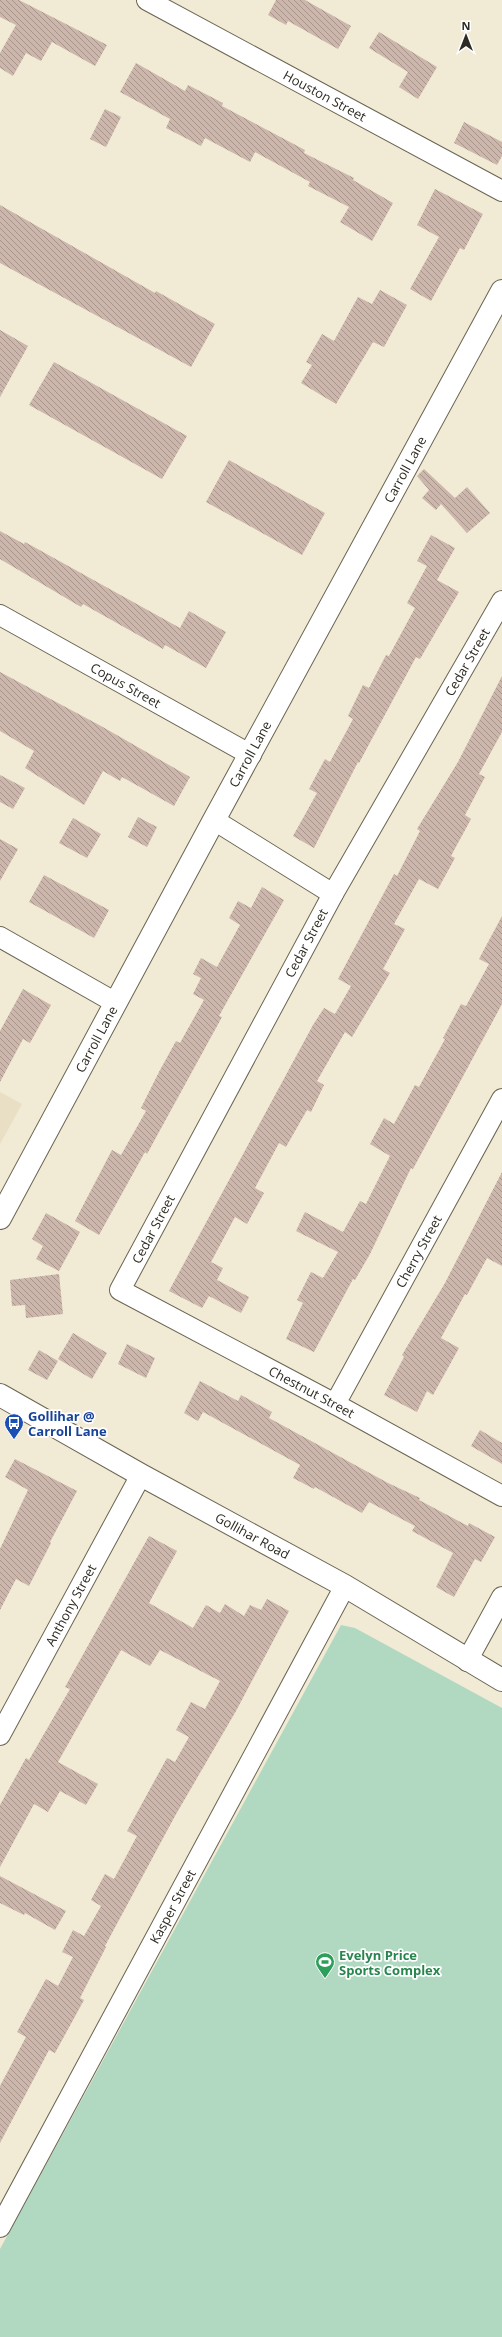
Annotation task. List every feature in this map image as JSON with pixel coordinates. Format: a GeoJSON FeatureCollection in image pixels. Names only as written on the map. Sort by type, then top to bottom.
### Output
{"type":"FeatureCollection","features":[{"type":"Feature","properties":{"kind":"street","name":"Houston Street"},"geometry":{"type":"LineString","coordinates":[[147,0],[502,191]]}},
{"type":"Feature","properties":{"kind":"street","name":"Carroll Lane"},"geometry":{"type":"LineString","coordinates":[[0,1218],[214,820],[251,755],[502,291]]}},
{"type":"Feature","properties":{"kind":"street","name":"Cedar Street"},"geometry":{"type":"LineString","coordinates":[[120,1290],[332,894],[502,602]]}},
{"type":"Feature","properties":{"kind":"street","name":"Copus Street"},"geometry":{"type":"LineString","coordinates":[[0,615],[251,755]]}},
{"type":"Feature","properties":{"kind":"street"},"geometry":{"type":"LineString","coordinates":[[214,820],[332,894]]}},
{"type":"Feature","properties":{"kind":"street"},"geometry":{"type":"LineString","coordinates":[[0,937],[116,1003]]}},
{"type":"Feature","properties":{"kind":"street","name":"Cherry Street"},"geometry":{"type":"LineString","coordinates":[[335,1404],[502,1099]]}},
{"type":"Feature","properties":{"kind":"street","name":"Chestnut Street"},"geometry":{"type":"LineString","coordinates":[[120,1290],[335,1404],[502,1496]]}},
{"type":"Feature","properties":{"kind":"street","name":"Gollihar Road"},"geometry":{"type":"LineString","coordinates":[[0,1395],[141,1475],[345,1586],[467,1661],[502,1680]]}},
{"type":"Feature","properties":{"kind":"street","name":"Anthony Street"},"geometry":{"type":"LineString","coordinates":[[0,1735],[141,1475]]}},
{"type":"Feature","properties":{"kind":"street","name":"Kasper Street"},"geometry":{"type":"LineString","coordinates":[[0,2227],[345,1586]]}},
{"type":"Feature","properties":{"kind":"street"},"geometry":{"type":"LineString","coordinates":[[467,1661],[502,1597]]}},
{"type":"Feature","properties":{"kind":"shaded area"},"geometry":{"type":"Polygon","coordinates":[[[0,1092],[22,1104],[0,1144],[0,1092]]]}},
{"type":"Feature","properties":{"kind":"green space","name":"Evelyn Price Sports Complex"},"geometry":{"type":"Polygon","coordinates":[[[341,1625],[355,1628],[502,1708],[502,2337],[0,2337],[0,2249],[341,1625]]]}},
{"type":"Feature","properties":{"kind":"building"},"geometry":{"type":"Polygon","coordinates":[[[0,0],[19,0],[107,45],[95,66],[52,42],[41,61],[26,53],[13,76],[0,68],[0,53],[16,25],[0,17],[0,0]]]}},
{"type":"Feature","properties":{"kind":"building"},"geometry":{"type":"Polygon","coordinates":[[[276,0],[305,0],[351,26],[338,49],[288,21],[286,25],[268,15],[276,0]]]}},
{"type":"Feature","properties":{"kind":"building"},"geometry":{"type":"Polygon","coordinates":[[[379,32],[437,67],[418,99],[399,87],[408,72],[369,48],[379,32]]]}},
{"type":"Feature","properties":{"kind":"building"},"geometry":{"type":"Polygon","coordinates":[[[136,63],[185,91],[188,85],[223,103],[222,106],[305,150],[304,153],[354,178],[353,180],[393,203],[372,241],[340,222],[349,207],[308,186],[310,182],[255,152],[250,162],[205,138],[201,146],[166,128],[170,119],[120,92],[136,63]]]}},
{"type":"Feature","properties":{"kind":"building"},"geometry":{"type":"Polygon","coordinates":[[[105,109],[121,117],[106,147],[90,139],[105,109]]]}},
{"type":"Feature","properties":{"kind":"building"},"geometry":{"type":"Polygon","coordinates":[[[464,122],[502,142],[502,156],[497,165],[454,143],[464,122]]]}},
{"type":"Feature","properties":{"kind":"building"},"geometry":{"type":"Polygon","coordinates":[[[435,189],[483,214],[464,250],[460,248],[431,301],[410,289],[439,237],[417,225],[435,189]]]}},
{"type":"Feature","properties":{"kind":"building"},"geometry":{"type":"Polygon","coordinates":[[[0,205],[155,293],[156,291],[215,324],[191,367],[0,263],[0,205]]]}},
{"type":"Feature","properties":{"kind":"building"},"geometry":{"type":"Polygon","coordinates":[[[380,290],[407,305],[384,347],[373,342],[336,404],[301,383],[312,365],[306,362],[322,334],[334,341],[358,297],[372,304],[380,290]]]}},
{"type":"Feature","properties":{"kind":"building"},"geometry":{"type":"Polygon","coordinates":[[[0,330],[28,346],[0,397],[0,330]]]}},
{"type":"Feature","properties":{"kind":"building"},"geometry":{"type":"Polygon","coordinates":[[[54,362],[187,436],[162,479],[29,405],[54,362]]]}},
{"type":"Feature","properties":{"kind":"building"},"geometry":{"type":"Polygon","coordinates":[[[229,460],[325,513],[302,555],[206,502],[229,460]]]}},
{"type":"Feature","properties":{"kind":"building"},"geometry":{"type":"Polygon","coordinates":[[[424,469],[455,498],[467,487],[490,513],[467,533],[441,504],[436,510],[422,498],[429,490],[417,476],[424,469]]]}},
{"type":"Feature","properties":{"kind":"building"},"geometry":{"type":"Polygon","coordinates":[[[0,531],[24,544],[25,542],[180,628],[189,611],[226,632],[206,668],[165,645],[163,649],[83,604],[81,607],[0,559],[0,531]]]}},
{"type":"Feature","properties":{"kind":"building"},"geometry":{"type":"Polygon","coordinates":[[[431,535],[455,548],[437,580],[459,592],[420,659],[416,657],[359,763],[358,762],[314,848],[293,836],[317,793],[309,789],[325,759],[330,762],[353,719],[348,716],[363,685],[369,688],[386,655],[389,656],[415,608],[407,603],[427,566],[417,561],[431,535]]]}},
{"type":"Feature","properties":{"kind":"building"},"geometry":{"type":"Polygon","coordinates":[[[0,672],[101,726],[190,777],[174,806],[122,777],[120,781],[103,771],[84,805],[25,768],[34,751],[0,731],[0,672]]]}},
{"type":"Feature","properties":{"kind":"building"},"geometry":{"type":"Polygon","coordinates":[[[502,676],[502,732],[479,774],[485,777],[465,815],[471,819],[451,856],[455,858],[438,889],[419,879],[394,924],[405,929],[383,969],[390,973],[352,1037],[345,1032],[317,1081],[324,1085],[311,1112],[307,1110],[286,1147],[279,1143],[255,1188],[264,1193],[247,1224],[235,1217],[211,1262],[223,1268],[217,1280],[249,1297],[241,1313],[209,1296],[202,1308],[169,1291],[313,1025],[324,1008],[335,1014],[351,986],[338,979],[394,874],[397,876],[420,831],[417,829],[458,762],[502,676]]]}},
{"type":"Feature","properties":{"kind":"building"},"geometry":{"type":"Polygon","coordinates":[[[0,775],[25,788],[13,809],[0,802],[0,775]]]}},
{"type":"Feature","properties":{"kind":"building"},"geometry":{"type":"Polygon","coordinates":[[[138,817],[157,827],[147,847],[128,837],[138,817]]]}},
{"type":"Feature","properties":{"kind":"building"},"geometry":{"type":"Polygon","coordinates":[[[73,818],[101,834],[87,858],[59,843],[73,818]]]}},
{"type":"Feature","properties":{"kind":"building"},"geometry":{"type":"Polygon","coordinates":[[[0,839],[18,849],[0,881],[0,839]]]}},
{"type":"Feature","properties":{"kind":"building"},"geometry":{"type":"Polygon","coordinates":[[[44,875],[109,910],[94,938],[29,902],[44,875]]]}},
{"type":"Feature","properties":{"kind":"building"},"geometry":{"type":"Polygon","coordinates":[[[262,887],[284,900],[219,1016],[222,1017],[147,1154],[145,1152],[99,1235],[75,1221],[112,1150],[121,1155],[146,1111],[141,1108],[160,1070],[176,1041],[180,1043],[204,1000],[193,994],[201,978],[193,974],[201,958],[217,967],[240,925],[229,918],[238,901],[251,908],[262,887]]]}},
{"type":"Feature","properties":{"kind":"building"},"geometry":{"type":"Polygon","coordinates":[[[502,916],[502,1004],[413,1169],[411,1168],[370,1254],[355,1280],[353,1279],[314,1352],[286,1339],[303,1303],[297,1300],[311,1272],[323,1278],[338,1252],[296,1231],[305,1212],[343,1232],[360,1201],[366,1204],[390,1156],[370,1144],[384,1118],[394,1124],[415,1085],[419,1087],[445,1039],[443,1038],[461,1004],[466,1006],[489,964],[479,959],[502,916]]]}},
{"type":"Feature","properties":{"kind":"building"},"geometry":{"type":"Polygon","coordinates":[[[23,989],[51,1005],[30,1043],[23,1039],[0,1082],[0,1031],[23,989]]]}},
{"type":"Feature","properties":{"kind":"building"},"geometry":{"type":"Polygon","coordinates":[[[502,1172],[502,1266],[487,1258],[467,1295],[465,1294],[441,1338],[459,1348],[433,1395],[427,1391],[417,1412],[384,1395],[404,1357],[402,1355],[445,1283],[502,1172]]]}},
{"type":"Feature","properties":{"kind":"building"},"geometry":{"type":"Polygon","coordinates":[[[46,1213],[80,1232],[59,1271],[36,1259],[43,1246],[32,1239],[46,1213]]]}},
{"type":"Feature","properties":{"kind":"building"},"geometry":{"type":"Polygon","coordinates":[[[59,1274],[63,1314],[26,1318],[25,1305],[12,1306],[10,1280],[59,1274]]]}},
{"type":"Feature","properties":{"kind":"building"},"geometry":{"type":"Polygon","coordinates":[[[73,1333],[107,1353],[92,1379],[58,1359],[73,1333]]]}},
{"type":"Feature","properties":{"kind":"building"},"geometry":{"type":"Polygon","coordinates":[[[127,1344],[155,1358],[146,1378],[118,1364],[127,1344]]]}},
{"type":"Feature","properties":{"kind":"building"},"geometry":{"type":"Polygon","coordinates":[[[39,1350],[58,1361],[47,1380],[28,1370],[39,1350]]]}},
{"type":"Feature","properties":{"kind":"building"},"geometry":{"type":"Polygon","coordinates":[[[200,1381],[238,1401],[241,1395],[272,1412],[269,1418],[388,1483],[420,1498],[419,1500],[468,1526],[469,1523],[495,1537],[481,1562],[475,1559],[454,1597],[436,1587],[453,1553],[412,1531],[415,1526],[369,1502],[362,1513],[315,1487],[314,1489],[293,1478],[300,1465],[203,1412],[198,1421],[184,1413],[200,1381]]]}},
{"type":"Feature","properties":{"kind":"building"},"geometry":{"type":"Polygon","coordinates":[[[480,1430],[502,1443],[502,1464],[471,1446],[480,1430]]]}},
{"type":"Feature","properties":{"kind":"building"},"geometry":{"type":"Polygon","coordinates":[[[15,1459],[77,1491],[29,1586],[16,1579],[0,1610],[0,1549],[28,1490],[5,1477],[15,1459]]]}},
{"type":"Feature","properties":{"kind":"building"},"geometry":{"type":"Polygon","coordinates":[[[149,1536],[177,1551],[149,1603],[193,1628],[206,1605],[220,1613],[225,1604],[244,1616],[250,1605],[261,1610],[267,1599],[289,1611],[236,1711],[175,1816],[105,1946],[106,1947],[80,1998],[84,2000],[55,2053],[49,2050],[0,2143],[0,2086],[26,2037],[17,2032],[46,1979],[58,1986],[73,1957],[62,1952],[73,1930],[84,1936],[101,1906],[91,1900],[105,1874],[114,1879],[137,1836],[127,1831],[167,1758],[175,1762],[189,1737],[176,1730],[191,1702],[205,1709],[220,1681],[160,1650],[150,1666],[121,1650],[58,1762],[98,1784],[86,1805],[60,1791],[48,1812],[34,1804],[0,1867],[0,1805],[26,1758],[29,1760],[70,1689],[65,1687],[149,1536]]]}},
{"type":"Feature","properties":{"kind":"building"},"geometry":{"type":"Polygon","coordinates":[[[0,1876],[66,1911],[55,1930],[25,1913],[24,1915],[0,1903],[0,1876]]]}},
{"type":"Feature","properties":{"kind":"place","name":"Gollihar @ Carroll Lane"},"geometry":{"type":"Point","coordinates":[14,1440]}},
{"type":"Feature","properties":{"kind":"place","name":"Evelyn Price Sports Complex"},"geometry":{"type":"Point","coordinates":[325,1979]}}]}
